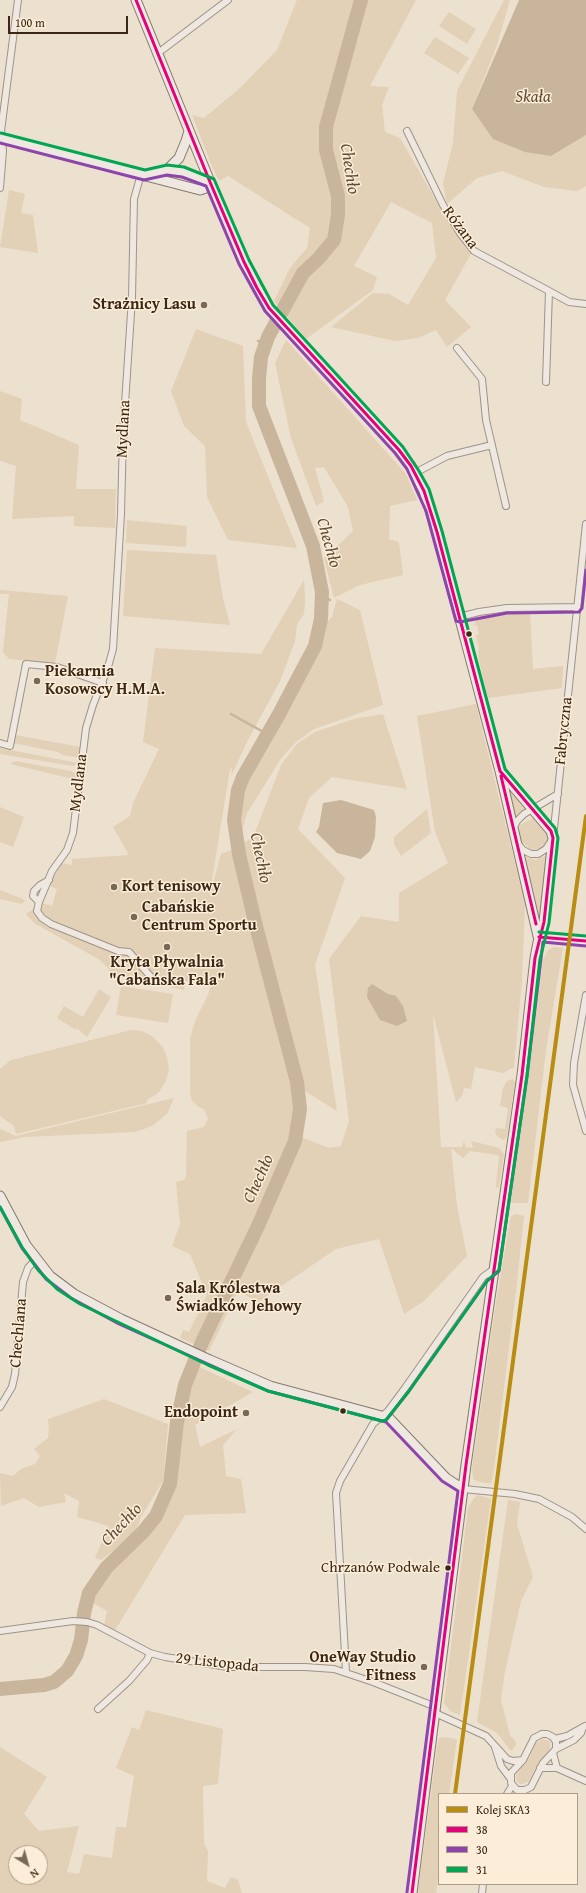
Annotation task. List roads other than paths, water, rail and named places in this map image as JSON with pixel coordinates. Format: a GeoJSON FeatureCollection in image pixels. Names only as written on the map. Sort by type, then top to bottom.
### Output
{"type":"FeatureCollection","features":[{"type":"Feature","properties":{"kind":"street"},"geometry":{"type":"LineString","coordinates":[[0,188],[3,157],[1,131],[18,0]]}},
{"type":"Feature","properties":{"kind":"street"},"geometry":{"type":"LineString","coordinates":[[136,0],[244,262],[269,308],[399,450],[415,473],[424,491],[431,510],[500,771],[539,937],[522,1075],[463,1489],[412,1893]]}},
{"type":"Feature","properties":{"kind":"street"},"geometry":{"type":"LineString","coordinates":[[157,52],[162,50],[228,0]]}},
{"type":"Feature","properties":{"kind":"street"},"geometry":{"type":"LineString","coordinates":[[167,170],[178,158],[189,131]]}},
{"type":"Feature","properties":{"kind":"street","name":"Różana"},"geometry":{"type":"LineString","coordinates":[[407,131],[443,205],[460,233],[474,251],[569,302],[586,304]]}},
{"type":"Feature","properties":{"kind":"street"},"geometry":{"type":"LineString","coordinates":[[1,139],[143,174],[200,190],[217,198]]}},
{"type":"Feature","properties":{"kind":"street"},"geometry":{"type":"LineString","coordinates":[[143,174],[167,170],[183,172],[211,184]]}},
{"type":"Feature","properties":{"kind":"street","name":"Mydlana"},"geometry":{"type":"LineString","coordinates":[[143,174],[134,199],[132,298],[123,434],[122,514],[113,649],[103,683],[93,705],[86,728],[73,833],[67,850],[52,871],[49,880],[40,885],[34,891],[33,896],[39,902],[37,911],[42,918],[51,924],[118,951],[129,952],[151,977]]}},
{"type":"Feature","properties":{"kind":"street"},"geometry":{"type":"LineString","coordinates":[[200,190],[211,184]]}},
{"type":"Feature","properties":{"kind":"street"},"geometry":{"type":"LineString","coordinates":[[546,382],[549,291]]}},
{"type":"Feature","properties":{"kind":"street"},"geometry":{"type":"LineString","coordinates":[[457,348],[482,379],[486,420],[506,506]]}},
{"type":"Feature","properties":{"kind":"street"},"geometry":{"type":"LineString","coordinates":[[415,473],[447,456],[492,445]]}},
{"type":"Feature","properties":{"kind":"street","name":"Fabryczna"},"geometry":{"type":"LineString","coordinates":[[539,937],[544,922],[586,524]]}},
{"type":"Feature","properties":{"kind":"street"},"geometry":{"type":"LineString","coordinates":[[459,617],[479,612],[507,608],[577,608]]}},
{"type":"Feature","properties":{"kind":"street"},"geometry":{"type":"LineString","coordinates":[[0,743],[10,746],[26,664],[57,667],[103,683]]}},
{"type":"Feature","properties":{"kind":"street"},"geometry":{"type":"LineString","coordinates":[[500,771],[551,831],[553,838],[546,849],[538,854],[531,854],[523,850],[516,841]]}},
{"type":"Feature","properties":{"kind":"street"},"geometry":{"type":"LineString","coordinates":[[513,829],[517,821],[524,814],[558,794]]}},
{"type":"Feature","properties":{"kind":"street"},"geometry":{"type":"LineString","coordinates":[[539,937],[586,941]]}},
{"type":"Feature","properties":{"kind":"street"},"geometry":{"type":"LineString","coordinates":[[586,995],[574,1063],[572,1085],[586,1132]]}},
{"type":"Feature","properties":{"kind":"street"},"geometry":{"type":"LineString","coordinates":[[1,1200],[26,1245],[36,1259],[60,1285],[82,1300],[210,1360],[281,1390],[343,1404],[383,1416],[395,1423],[446,1478],[463,1489],[539,1498],[572,1517],[586,1529]]}},
{"type":"Feature","properties":{"kind":"street","name":"Chechlana"},"geometry":{"type":"LineString","coordinates":[[0,1407],[12,1387],[16,1374],[23,1282],[28,1268],[36,1259]]}},
{"type":"Feature","properties":{"kind":"street"},"geometry":{"type":"LineString","coordinates":[[346,1672],[336,1493],[340,1482],[373,1424],[383,1416],[406,1388],[483,1277],[494,1269]]}},
{"type":"Feature","properties":{"kind":"street","name":"29 Listopada"},"geometry":{"type":"LineString","coordinates":[[0,1631],[73,1621],[87,1622],[97,1625],[150,1653],[188,1662],[228,1667],[305,1667],[334,1669],[346,1672],[436,1710],[486,1736],[504,1756],[511,1760],[523,1760]]}},
{"type":"Feature","properties":{"kind":"street"},"geometry":{"type":"LineString","coordinates":[[98,1709],[129,1682],[147,1660],[150,1653]]}},
{"type":"Feature","properties":{"kind":"street"},"geometry":{"type":"LineString","coordinates":[[494,1745],[501,1766],[510,1778],[512,1786],[519,1792],[531,1787],[540,1768],[554,1751],[574,1740],[581,1733],[584,1726]]}},
{"type":"Feature","properties":{"kind":"street"},"geometry":{"type":"LineString","coordinates":[[510,1778],[511,1773],[523,1760],[534,1738],[539,1734],[547,1734],[554,1739],[567,1736],[584,1726]]}},
{"type":"Feature","properties":{"kind":"street"},"geometry":{"type":"LineString","coordinates":[[554,1739],[554,1751],[557,1768]]}},
{"type":"Feature","properties":{"kind":"street"},"geometry":{"type":"LineString","coordinates":[[540,1768],[557,1768],[586,1781]]}},
{"type":"Feature","properties":{"kind":"street"},"geometry":{"type":"LineString","coordinates":[[508,1793],[512,1786]]}},
{"type":"Feature","properties":{"kind":"water","name":"Skała"},"geometry":{"type":"Polygon","coordinates":[[[519,0],[586,0],[586,135],[551,156],[525,152],[493,139],[472,109],[519,0]]]}},
{"type":"Feature","properties":{"kind":"water"},"geometry":{"type":"Polygon","coordinates":[[[341,800],[374,810],[376,817],[375,837],[370,851],[361,859],[337,853],[316,832],[319,827],[323,803],[341,800]]]}},
{"type":"Feature","properties":{"kind":"water"},"geometry":{"type":"Polygon","coordinates":[[[372,984],[388,994],[396,996],[403,1006],[407,1021],[397,1026],[380,1020],[367,997],[368,988],[372,984]]]}},
{"type":"Feature","properties":{"kind":"waterway","name":"Chechło"},"geometry":{"type":"LineString","coordinates":[[0,1689],[44,1685],[54,1682],[67,1671],[76,1656],[81,1640],[84,1613],[89,1593],[106,1568],[143,1532],[156,1516],[170,1484],[177,1422],[185,1385],[203,1340],[258,1226],[295,1141],[300,1109],[297,1082],[256,926],[239,854],[234,820],[238,790],[243,777],[278,716],[315,646],[321,619],[322,592],[313,546],[259,406],[259,379],[261,357],[268,337],[303,273],[318,259],[334,240],[338,215],[338,196],[326,150],[326,127],[361,0]]}},
{"type":"Feature","properties":{"kind":"waterway"},"geometry":{"type":"LineString","coordinates":[[258,341],[266,342]]}},
{"type":"Feature","properties":{"kind":"waterway"},"geometry":{"type":"LineString","coordinates":[[322,595],[330,600]]}},
{"type":"Feature","properties":{"kind":"waterway","name":"Chechło"},"geometry":{"type":"LineString","coordinates":[[321,613],[327,615]]}},
{"type":"Feature","properties":{"kind":"waterway"},"geometry":{"type":"LineString","coordinates":[[231,714],[267,734]]}},
{"type":"Feature","properties":{"kind":"waterway","name":"Chechło"},"geometry":{"type":"LineString","coordinates":[[85,1610],[90,1614]]}},
{"type":"Feature","properties":{"kind":"rail line","name":"SKA3"},"geometry":{"type":"LineString","coordinates":[[455,1793],[586,816]]}},
{"type":"Feature","properties":{"kind":"place","name":"Strażnicy Lasu"},"geometry":{"type":"Point","coordinates":[204,305]}},
{"type":"Feature","properties":{"kind":"place","name":"Piekarnia Kosowscy H.M.A."},"geometry":{"type":"Point","coordinates":[37,681]}},
{"type":"Feature","properties":{"kind":"place","name":"Kort tenisowy"},"geometry":{"type":"Point","coordinates":[114,887]}},
{"type":"Feature","properties":{"kind":"place","name":"Cabańskie Centrum Sportu"},"geometry":{"type":"Point","coordinates":[134,917]}},
{"type":"Feature","properties":{"kind":"place","name":"Kryta Pływalnia \"Cabańska Fala\""},"geometry":{"type":"Point","coordinates":[167,947]}},
{"type":"Feature","properties":{"kind":"place","name":"Sala Królestwa Świadków Jehowy"},"geometry":{"type":"Point","coordinates":[168,1298]}},
{"type":"Feature","properties":{"kind":"place","name":"Endopoint"},"geometry":{"type":"Point","coordinates":[246,1413]}},
{"type":"Feature","properties":{"kind":"place","name":"Chrzanów Podwale"},"geometry":{"type":"Point","coordinates":[448,1568]}},
{"type":"Feature","properties":{"kind":"place","name":"OneWay Studio Fitness"},"geometry":{"type":"Point","coordinates":[424,1667]}}]}
